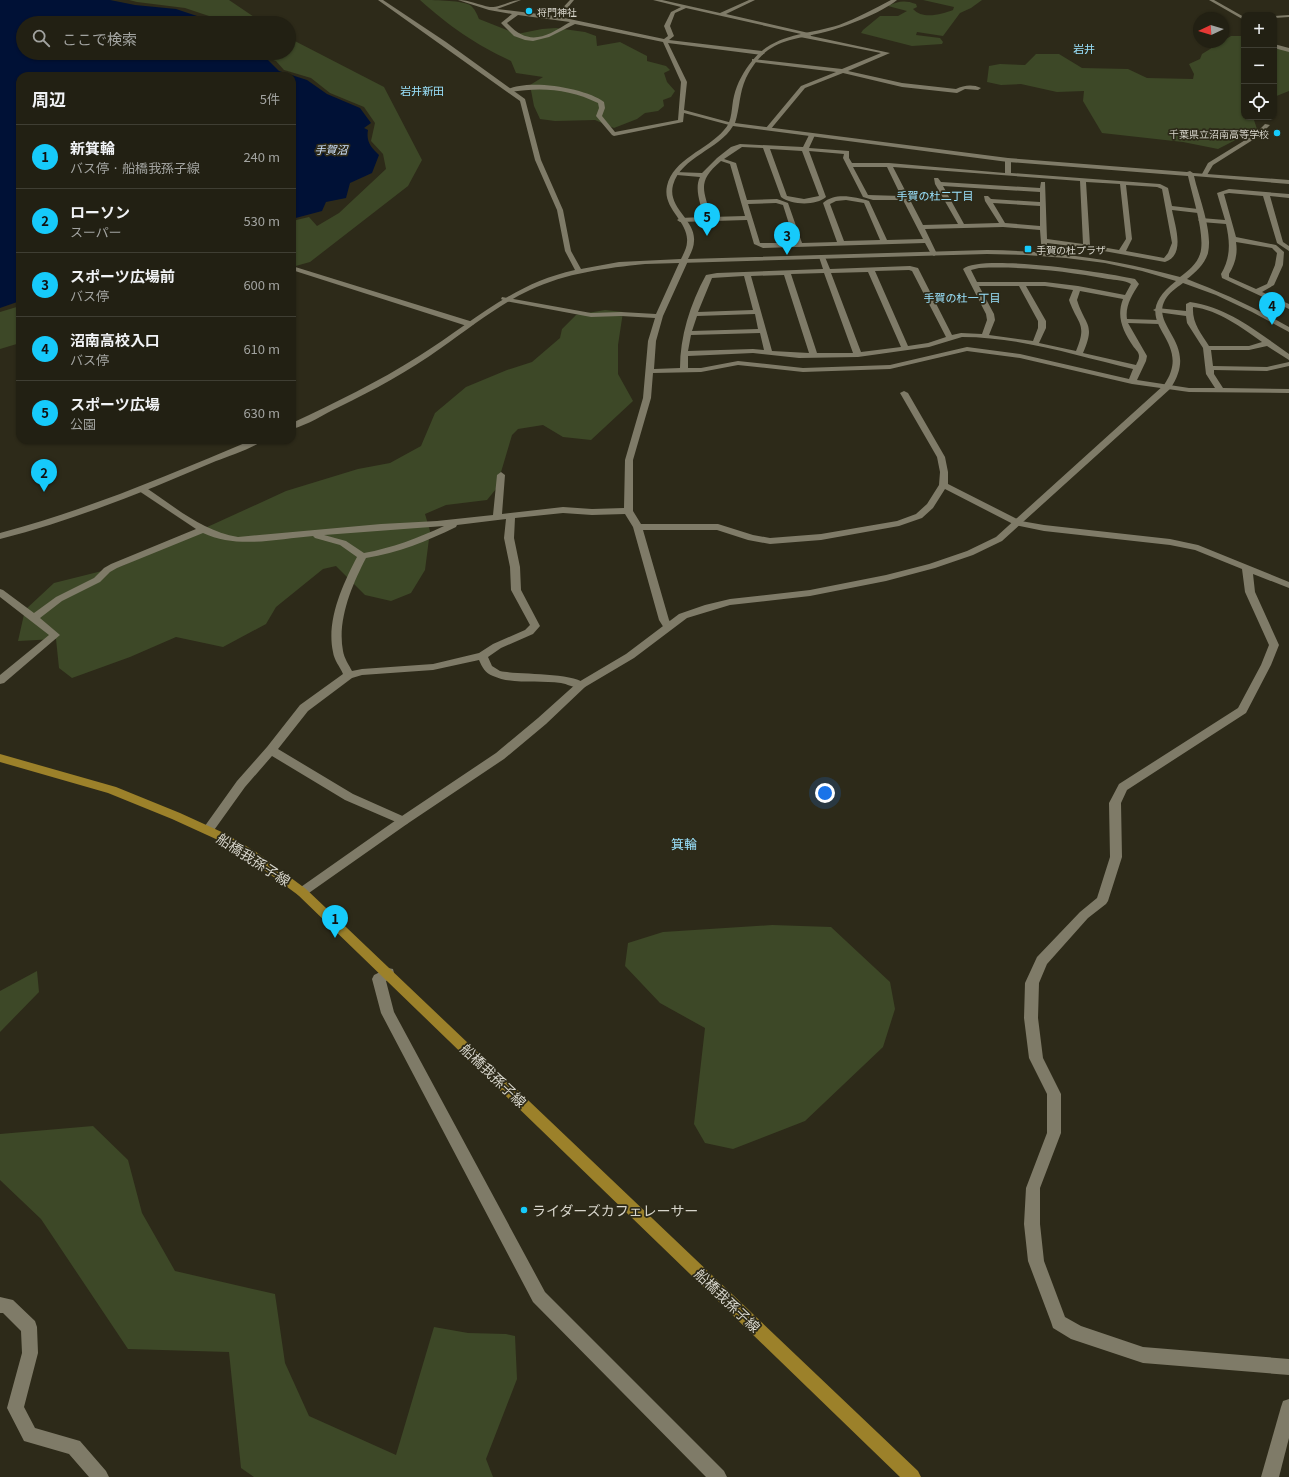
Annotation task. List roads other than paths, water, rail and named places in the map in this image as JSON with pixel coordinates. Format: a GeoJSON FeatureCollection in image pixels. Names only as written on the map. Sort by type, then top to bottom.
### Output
{"type":"FeatureCollection","features":[{"type":"Feature","properties":{"kind":"main road","name":"船橋我孫子線"},"geometry":{"type":"LineString","coordinates":[[0,758],[112,790],[140,800],[208,830],[252,855],[302,892],[912,1477]]}},
{"type":"Feature","properties":{"kind":"main road","name":"船橋我孫子線"},"geometry":{"type":"LineString","coordinates":[[0,761],[19,764]]}},
{"type":"Feature","properties":{"kind":"street"},"geometry":{"type":"LineString","coordinates":[[380,0],[523,100],[538,160],[560,210],[568,251],[579,271]]}},
{"type":"Feature","properties":{"kind":"street"},"geometry":{"type":"LineString","coordinates":[[460,0],[491,9],[556,18],[665,41],[762,52]]}},
{"type":"Feature","properties":{"kind":"street"},"geometry":{"type":"LineString","coordinates":[[491,9],[519,0]]}},
{"type":"Feature","properties":{"kind":"street"},"geometry":{"type":"LineString","coordinates":[[556,18],[572,0]]}},
{"type":"Feature","properties":{"kind":"street"},"geometry":{"type":"LineString","coordinates":[[655,0],[810,34]]}},
{"type":"Feature","properties":{"kind":"street"},"geometry":{"type":"LineString","coordinates":[[722,14],[753,0]]}},
{"type":"Feature","properties":{"kind":"street"},"geometry":{"type":"LineString","coordinates":[[668,626],[664,620],[638,527],[628,511],[629,460],[647,398],[652,341],[659,316],[684,261],[691,240],[688,230],[673,208],[669,193],[672,181],[686,163],[723,135],[733,124],[737,95],[744,77],[754,60],[762,52],[776,42],[836,28],[895,0]]}},
{"type":"Feature","properties":{"kind":"street"},"geometry":{"type":"LineString","coordinates":[[1211,0],[1241,17]]}},
{"type":"Feature","properties":{"kind":"street"},"geometry":{"type":"LineString","coordinates":[[665,41],[671,36],[667,26],[673,12],[685,7]]}},
{"type":"Feature","properties":{"kind":"street"},"geometry":{"type":"LineString","coordinates":[[517,13],[504,23],[517,36],[529,38],[545,38],[574,22]]}},
{"type":"Feature","properties":{"kind":"street"},"geometry":{"type":"LineString","coordinates":[[1277,17],[1289,16]]}},
{"type":"Feature","properties":{"kind":"street"},"geometry":{"type":"LineString","coordinates":[[768,129],[803,87],[887,53],[800,36]]}},
{"type":"Feature","properties":{"kind":"street"},"geometry":{"type":"LineString","coordinates":[[510,90],[527,87],[555,86],[592,97],[601,102],[602,108],[599,116],[614,134],[681,121],[683,76],[665,41]]}},
{"type":"Feature","properties":{"kind":"street"},"geometry":{"type":"LineString","coordinates":[[1277,47],[1289,50]]}},
{"type":"Feature","properties":{"kind":"street"},"geometry":{"type":"LineString","coordinates":[[754,60],[842,71],[902,85],[956,91],[964,87],[978,88]]}},
{"type":"Feature","properties":{"kind":"street"},"geometry":{"type":"LineString","coordinates":[[681,112],[733,124],[1008,160],[1205,174],[1289,182]]}},
{"type":"Feature","properties":{"kind":"street"},"geometry":{"type":"LineString","coordinates":[[1205,174],[1210,164],[1257,135],[1267,124]]}},
{"type":"Feature","properties":{"kind":"street"},"geometry":{"type":"LineString","coordinates":[[766,147],[784,197],[792,201],[818,200],[823,196],[805,150],[812,135]]}},
{"type":"Feature","properties":{"kind":"street"},"geometry":{"type":"LineString","coordinates":[[708,219],[700,184],[702,175],[736,146],[742,145],[847,152],[846,158],[865,196],[873,198],[905,198]]}},
{"type":"Feature","properties":{"kind":"street"},"geometry":{"type":"LineString","coordinates":[[720,159],[733,162],[757,244],[763,246],[927,241]]}},
{"type":"Feature","properties":{"kind":"street"},"geometry":{"type":"LineString","coordinates":[[1008,160],[1008,174]]}},
{"type":"Feature","properties":{"kind":"street"},"geometry":{"type":"LineString","coordinates":[[850,165],[875,164],[1043,176],[1123,182],[1162,186],[1165,188],[1174,243],[1174,248],[1168,259],[1157,259],[1122,251],[1044,241]]}},
{"type":"Feature","properties":{"kind":"street"},"geometry":{"type":"LineString","coordinates":[[890,165],[934,254]]}},
{"type":"Feature","properties":{"kind":"street"},"geometry":{"type":"LineString","coordinates":[[930,169],[962,226]]}},
{"type":"Feature","properties":{"kind":"street"},"geometry":{"type":"LineString","coordinates":[[677,173],[702,175]]}},
{"type":"Feature","properties":{"kind":"street"},"geometry":{"type":"LineString","coordinates":[[302,892],[403,821],[500,756],[542,721],[581,685],[630,656],[683,616],[709,607],[851,586],[932,566],[970,553],[999,539],[1173,380],[1177,357],[1174,346],[1160,322],[1157,310],[1159,302],[1164,294],[1198,265],[1204,255],[1205,240],[1190,174]]}},
{"type":"Feature","properties":{"kind":"street"},"geometry":{"type":"LineString","coordinates":[[1043,176],[1044,254]]}},
{"type":"Feature","properties":{"kind":"street"},"geometry":{"type":"LineString","coordinates":[[1084,179],[1087,246]]}},
{"type":"Feature","properties":{"kind":"street"},"geometry":{"type":"LineString","coordinates":[[1122,251],[1129,239],[1123,182]]}},
{"type":"Feature","properties":{"kind":"street"},"geometry":{"type":"LineString","coordinates":[[938,184],[1043,190]]}},
{"type":"Feature","properties":{"kind":"street"},"geometry":{"type":"LineString","coordinates":[[979,186],[1002,225]]}},
{"type":"Feature","properties":{"kind":"street"},"geometry":{"type":"LineString","coordinates":[[1289,196],[1229,191],[1220,193],[1233,239],[1233,261],[1225,274],[1226,278],[1289,307]]}},
{"type":"Feature","properties":{"kind":"street"},"geometry":{"type":"LineString","coordinates":[[1266,194],[1280,243],[1289,249]]}},
{"type":"Feature","properties":{"kind":"street"},"geometry":{"type":"LineString","coordinates":[[842,244],[826,203],[831,200],[857,199],[867,202],[884,242]]}},
{"type":"Feature","properties":{"kind":"street"},"geometry":{"type":"LineString","coordinates":[[745,202],[777,201],[786,204],[800,245]]}},
{"type":"Feature","properties":{"kind":"street"},"geometry":{"type":"LineString","coordinates":[[988,201],[1043,204]]}},
{"type":"Feature","properties":{"kind":"street"},"geometry":{"type":"LineString","coordinates":[[1169,208],[1198,211]]}},
{"type":"Feature","properties":{"kind":"street"},"geometry":{"type":"LineString","coordinates":[[680,220],[750,218]]}},
{"type":"Feature","properties":{"kind":"street"},"geometry":{"type":"LineString","coordinates":[[1201,220],[1228,222]]}},
{"type":"Feature","properties":{"kind":"street"},"geometry":{"type":"LineString","coordinates":[[920,227],[1002,225],[1044,228]]}},
{"type":"Feature","properties":{"kind":"street"},"geometry":{"type":"LineString","coordinates":[[1233,239],[1274,246],[1281,252],[1279,265],[1270,285],[1257,291]]}},
{"type":"Feature","properties":{"kind":"street"},"geometry":{"type":"LineString","coordinates":[[296,424],[390,378],[424,357],[505,299],[544,281],[579,271],[638,263],[1004,252],[1044,254],[1110,262],[1182,280],[1233,300],[1289,330]]}},
{"type":"Feature","properties":{"kind":"street"},"geometry":{"type":"LineString","coordinates":[[1004,252],[1011,266]]}},
{"type":"Feature","properties":{"kind":"street"},"geometry":{"type":"LineString","coordinates":[[822,257],[858,355]]}},
{"type":"Feature","properties":{"kind":"street"},"geometry":{"type":"LineString","coordinates":[[985,336],[991,320],[990,314],[967,269],[969,268],[1011,266],[1076,270],[1132,281],[1135,284],[1123,305],[1124,321],[1130,336],[1142,352],[1143,357],[1132,382]]}},
{"type":"Feature","properties":{"kind":"street"},"geometry":{"type":"LineString","coordinates":[[684,370],[683,354],[687,333],[709,277],[716,275],[910,268],[915,270],[950,338]]}},
{"type":"Feature","properties":{"kind":"street"},"geometry":{"type":"LineString","coordinates":[[296,269],[470,324]]}},
{"type":"Feature","properties":{"kind":"street"},"geometry":{"type":"LineString","coordinates":[[871,270],[905,348]]}},
{"type":"Feature","properties":{"kind":"street"},"geometry":{"type":"LineString","coordinates":[[787,273],[814,356]]}},
{"type":"Feature","properties":{"kind":"street"},"geometry":{"type":"LineString","coordinates":[[747,274],[769,353]]}},
{"type":"Feature","properties":{"kind":"street"},"geometry":{"type":"LineString","coordinates":[[974,284],[1021,284],[1078,288],[1127,298]]}},
{"type":"Feature","properties":{"kind":"street"},"geometry":{"type":"LineString","coordinates":[[1021,284],[1042,321],[1042,328],[1035,344]]}},
{"type":"Feature","properties":{"kind":"street"},"geometry":{"type":"LineString","coordinates":[[1078,288],[1073,298],[1085,322],[1086,330],[1085,339],[1078,354]]}},
{"type":"Feature","properties":{"kind":"street"},"geometry":{"type":"LineString","coordinates":[[505,299],[591,315],[621,314],[659,316]]}},
{"type":"Feature","properties":{"kind":"street"},"geometry":{"type":"LineString","coordinates":[[1220,390],[1210,374],[1207,348],[1191,323],[1188,314],[1190,304],[1199,304],[1243,326],[1289,358]]}},
{"type":"Feature","properties":{"kind":"street"},"geometry":{"type":"LineString","coordinates":[[1157,310],[1188,314]]}},
{"type":"Feature","properties":{"kind":"street"},"geometry":{"type":"LineString","coordinates":[[694,314],[758,312]]}},
{"type":"Feature","properties":{"kind":"street"},"geometry":{"type":"LineString","coordinates":[[1124,321],[1160,322]]}},
{"type":"Feature","properties":{"kind":"street"},"geometry":{"type":"LineString","coordinates":[[687,333],[763,331]]}},
{"type":"Feature","properties":{"kind":"street"},"geometry":{"type":"LineString","coordinates":[[683,354],[753,351],[814,356],[858,355],[929,345],[961,335],[985,336],[1035,344],[1138,368]]}},
{"type":"Feature","properties":{"kind":"street"},"geometry":{"type":"LineString","coordinates":[[1207,348],[1249,348],[1268,343]]}},
{"type":"Feature","properties":{"kind":"street"},"geometry":{"type":"LineString","coordinates":[[650,371],[701,370],[738,363],[803,370],[890,367],[967,349],[1020,356],[1132,382],[1189,390],[1289,391]]}},
{"type":"Feature","properties":{"kind":"street"},"geometry":{"type":"LineString","coordinates":[[1210,368],[1267,369],[1289,364]]}},
{"type":"Feature","properties":{"kind":"street"},"geometry":{"type":"LineString","coordinates":[[638,527],[718,527],[751,538],[770,541],[821,537],[899,523],[919,516],[930,506],[943,485],[944,472],[941,457],[904,393]]}},
{"type":"Feature","properties":{"kind":"street"},"geometry":{"type":"LineString","coordinates":[[0,536],[80,512],[142,489],[249,444]]}},
{"type":"Feature","properties":{"kind":"street"},"geometry":{"type":"LineString","coordinates":[[497,518],[501,475]]}},
{"type":"Feature","properties":{"kind":"street"},"geometry":{"type":"LineString","coordinates":[[943,485],[1018,523],[1044,528],[1170,542],[1198,548],[1289,585]]}},
{"type":"Feature","properties":{"kind":"street"},"geometry":{"type":"LineString","coordinates":[[142,489],[202,530],[224,539],[238,540],[381,526],[461,522],[564,510],[592,512],[628,511]]}},
{"type":"Feature","properties":{"kind":"street"},"geometry":{"type":"LineString","coordinates":[[208,830],[241,784],[271,750],[304,708],[349,675],[362,672],[434,667],[482,656],[497,646],[529,632],[535,626],[516,590],[514,567],[508,538],[511,516]]}},
{"type":"Feature","properties":{"kind":"street"},"geometry":{"type":"LineString","coordinates":[[311,534],[343,542],[362,556],[385,553],[413,545],[461,522]]}},
{"type":"Feature","properties":{"kind":"street"},"geometry":{"type":"LineString","coordinates":[[34,618],[59,599],[97,580],[107,570],[114,566],[202,530]]}},
{"type":"Feature","properties":{"kind":"street"},"geometry":{"type":"LineString","coordinates":[[349,675],[338,652],[336,632],[346,594],[362,556]]}},
{"type":"Feature","properties":{"kind":"street"},"geometry":{"type":"LineString","coordinates":[[1247,568],[1250,592],[1274,645],[1266,665],[1242,710],[1123,787],[1115,803],[1116,857],[1102,901],[1084,915],[1042,961],[1032,983],[1031,1018],[1036,1058],[1054,1094],[1054,1133],[1033,1188],[1032,1224],[1036,1261],[1059,1322],[1077,1333],[1143,1355],[1289,1367]]}},
{"type":"Feature","properties":{"kind":"street"},"geometry":{"type":"LineString","coordinates":[[0,592],[55,635],[0,681]]}},
{"type":"Feature","properties":{"kind":"street"},"geometry":{"type":"LineString","coordinates":[[482,656],[489,669],[497,674],[574,681],[581,685]]}},
{"type":"Feature","properties":{"kind":"street"},"geometry":{"type":"LineString","coordinates":[[271,750],[349,797],[403,821]]}},
{"type":"Feature","properties":{"kind":"street"},"geometry":{"type":"LineString","coordinates":[[388,973],[380,979],[388,1013],[539,1297],[718,1477]]}},
{"type":"Feature","properties":{"kind":"street"},"geometry":{"type":"LineString","coordinates":[[0,1305],[7,1306],[29,1327],[30,1353],[15,1408],[30,1435],[74,1447],[100,1477]]}},
{"type":"Feature","properties":{"kind":"street"},"geometry":{"type":"LineString","coordinates":[[1270,1477],[1289,1407]]}},
{"type":"Feature","properties":{"kind":"water","name":"手賀沼"},"geometry":{"type":"Polygon","coordinates":[[[0,0],[110,0],[135,5],[176,9],[197,16],[16,16],[16,60],[268,60],[279,71],[282,72],[16,72],[16,302],[0,308],[0,0]]]}},
{"type":"Feature","properties":{"kind":"water","name":"手賀沼"},"geometry":{"type":"Polygon","coordinates":[[[296,76],[307,80],[327,94],[360,108],[371,123],[364,128],[368,130],[370,144],[379,155],[372,173],[350,183],[346,198],[326,202],[322,211],[296,218],[296,76]]]}},
{"type":"Feature","properties":{"kind":"place","name":"将門神社"},"geometry":{"type":"Point","coordinates":[529,11]}},
{"type":"Feature","properties":{"kind":"place","name":"千葉県立沼南高等学校"},"geometry":{"type":"Point","coordinates":[1277,133]}},
{"type":"Feature","properties":{"kind":"place","name":"スポーツ広場"},"geometry":{"type":"Point","coordinates":[707,236]}},
{"type":"Feature","properties":{"kind":"place","name":"手賀の杜プラザ"},"geometry":{"type":"Point","coordinates":[1028,249]}},
{"type":"Feature","properties":{"kind":"place","name":"スポーツ広場前"},"geometry":{"type":"Point","coordinates":[787,255]}},
{"type":"Feature","properties":{"kind":"place","name":"沼南高校入口"},"geometry":{"type":"Point","coordinates":[1272,325]}},
{"type":"Feature","properties":{"kind":"place","name":"ローソン"},"geometry":{"type":"Point","coordinates":[44,492]}},
{"type":"Feature","properties":{"kind":"place","name":"新箕輪"},"geometry":{"type":"Point","coordinates":[335,938]}},
{"type":"Feature","properties":{"kind":"place","name":"ライダーズカフェレーサー"},"geometry":{"type":"Point","coordinates":[524,1210]}},
{"type":"Feature","properties":{"kind":"district","name":"岩井"},"geometry":{"type":"Point","coordinates":[1084,48]}},
{"type":"Feature","properties":{"kind":"district","name":"岩井新田"},"geometry":{"type":"Point","coordinates":[422,90]}},
{"type":"Feature","properties":{"kind":"district","name":"手賀の杜二丁目"},"geometry":{"type":"Point","coordinates":[935,195]}},
{"type":"Feature","properties":{"kind":"district","name":"手賀の杜一丁目"},"geometry":{"type":"Point","coordinates":[962,297]}},
{"type":"Feature","properties":{"kind":"district","name":"箕輪"},"geometry":{"type":"Point","coordinates":[684,843]}}]}
